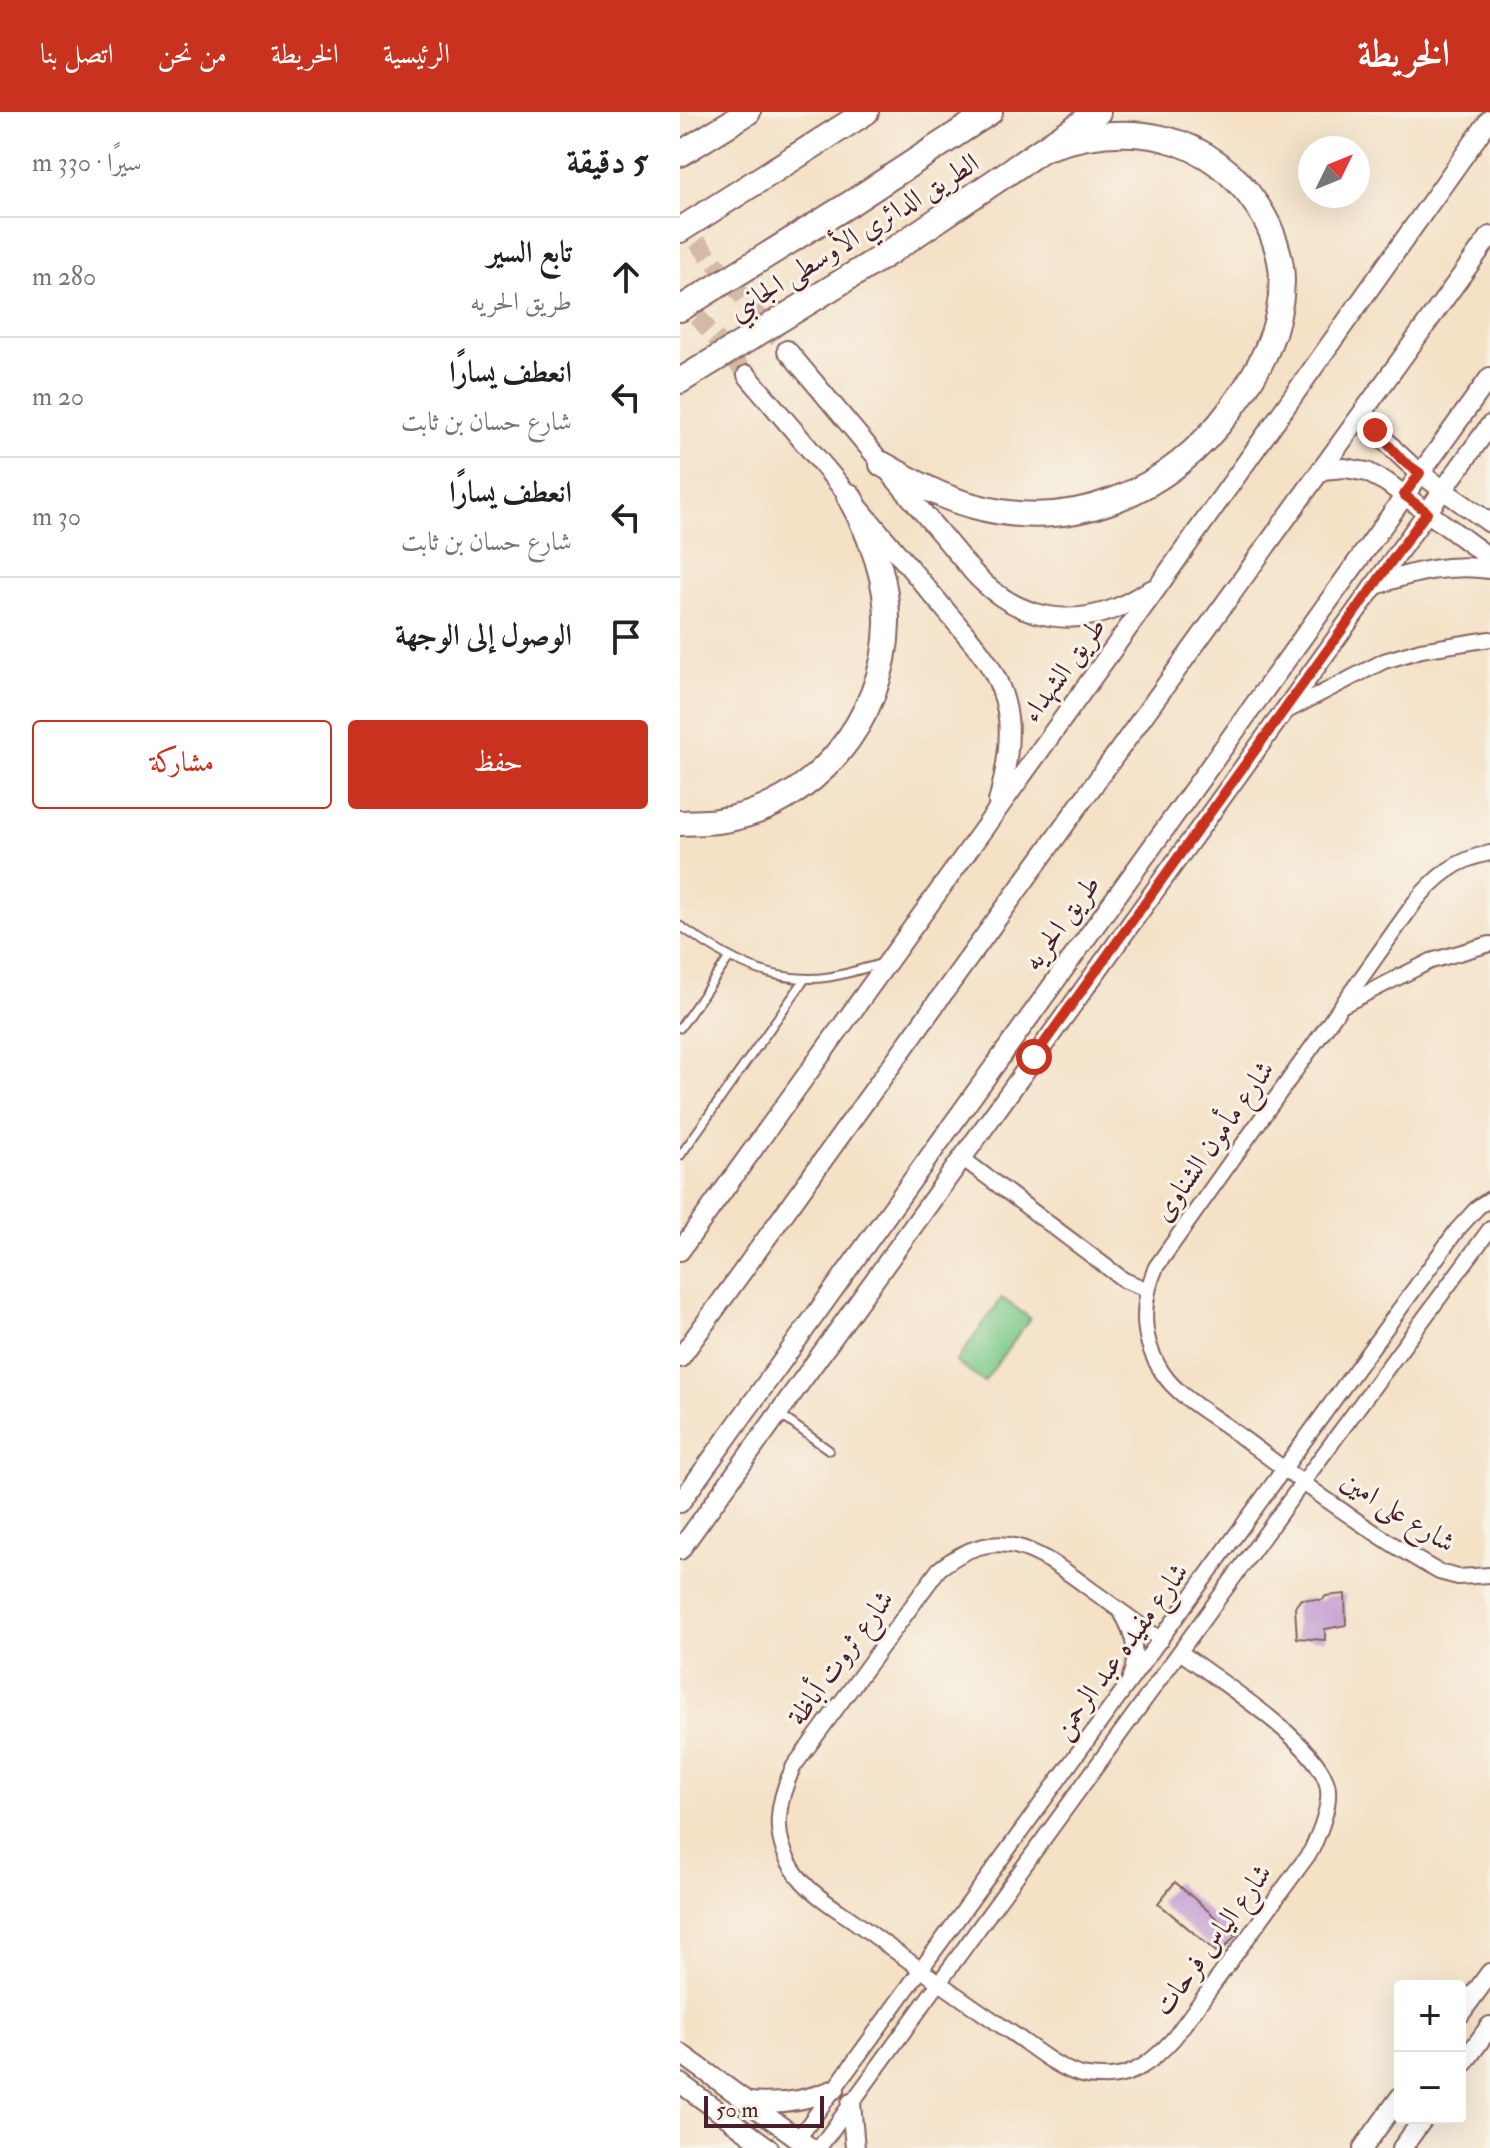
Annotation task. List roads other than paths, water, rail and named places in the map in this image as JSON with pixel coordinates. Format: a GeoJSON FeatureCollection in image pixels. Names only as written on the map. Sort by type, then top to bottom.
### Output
{"type":"FeatureCollection","features":[{"type":"Feature","properties":{"kind":"highway"},"geometry":{"type":"LineString","coordinates":[[680,154],[748,112]]}},
{"type":"Feature","properties":{"kind":"highway"},"geometry":{"type":"LineString","coordinates":[[680,230],[866,112]]}},
{"type":"Feature","properties":{"kind":"highway"},"geometry":{"type":"LineString","coordinates":[[680,309],[990,112]]}},
{"type":"Feature","properties":{"kind":"highway","name":"الطريق الدائري الأوسطى الجانبي"},"geometry":{"type":"LineString","coordinates":[[680,381],[849,278],[1098,112]]}},
{"type":"Feature","properties":{"kind":"highway"},"geometry":{"type":"LineString","coordinates":[[882,464],[948,498],[995,511],[1044,514],[1092,507],[1138,491],[1179,465],[1214,432],[1259,368],[1277,323],[1282,278],[1272,233],[1256,203],[1234,177],[1197,151],[1154,136],[1098,134],[1049,147]]}},
{"type":"Feature","properties":{"kind":"highway"},"geometry":{"type":"LineString","coordinates":[[680,823],[739,817],[781,800],[810,781],[835,758],[861,721],[880,675],[887,622],[876,557],[862,519],[849,496]]}},
{"type":"Feature","properties":{"kind":"street","name":"طريق الشهداء"},"geometry":{"type":"LineString","coordinates":[[680,1251],[1490,119]]}},
{"type":"Feature","properties":{"kind":"street"},"geometry":{"type":"LineString","coordinates":[[680,1358],[1490,236]]}},
{"type":"Feature","properties":{"kind":"street"},"geometry":{"type":"LineString","coordinates":[[787,350],[983,583],[1024,610],[1055,618],[1086,616],[1117,608],[1159,585]]}},
{"type":"Feature","properties":{"kind":"street"},"geometry":{"type":"LineString","coordinates":[[747,375],[994,671],[1006,701],[1010,733],[1008,762],[995,813]]}},
{"type":"Feature","properties":{"kind":"street","name":"طريق الحريه"},"geometry":{"type":"LineString","coordinates":[[680,1503],[1490,377]]}},
{"type":"Feature","properties":{"kind":"street"},"geometry":{"type":"LineString","coordinates":[[1364,411],[1388,446],[1490,523]]}},
{"type":"Feature","properties":{"kind":"street","name":"طريق الحريه"},"geometry":{"type":"LineString","coordinates":[[680,1550],[1490,425]]}},
{"type":"Feature","properties":{"kind":"street"},"geometry":{"type":"LineString","coordinates":[[1321,470],[1345,468],[1367,472],[1490,558]]}},
{"type":"Feature","properties":{"kind":"street"},"geometry":{"type":"LineString","coordinates":[[1373,586],[1406,574],[1440,568],[1490,569]]}},
{"type":"Feature","properties":{"kind":"street"},"geometry":{"type":"LineString","coordinates":[[1282,714],[1384,661],[1421,650],[1490,639]]}},
{"type":"Feature","properties":{"kind":"street","name":"شارع مأمون الشناوى"},"geometry":{"type":"LineString","coordinates":[[1285,1469],[1177,1389],[1164,1375],[1147,1340],[1144,1322],[1148,1290],[1156,1267],[1429,885],[1446,870],[1465,860],[1490,853]]}},
{"type":"Feature","properties":{"kind":"street"},"geometry":{"type":"LineString","coordinates":[[1341,1006],[1431,961],[1490,944]]}},
{"type":"Feature","properties":{"kind":"street"},"geometry":{"type":"LineString","coordinates":[[962,1158],[1124,1280],[1148,1290]]}},
{"type":"Feature","properties":{"kind":"street","name":"شارع مفيده عبد الرحمن"},"geometry":{"type":"LineString","coordinates":[[798,2145],[835,2089],[1457,1230],[1490,1199]]}},
{"type":"Feature","properties":{"kind":"street","name":"شارع مفيده عبد الرحمن"},"geometry":{"type":"LineString","coordinates":[[819,2148],[1490,1229]]}},
{"type":"Feature","properties":{"kind":"street","name":"شارع على امين"},"geometry":{"type":"LineString","coordinates":[[1285,1469],[1439,1572],[1458,1577],[1490,1575]]}},
{"type":"Feature","properties":{"kind":"street","name":"شارع ثروت أباظة"},"geometry":{"type":"LineString","coordinates":[[921,1971],[813,1891],[794,1871],[781,1846],[777,1819],[782,1791],[794,1766],[939,1569],[957,1554],[979,1545],[1003,1543],[1026,1547],[1048,1558],[1162,1639]]}},
{"type":"Feature","properties":{"kind":"street"},"geometry":{"type":"LineString","coordinates":[[1120,1610],[1131,1628],[1135,1648],[1134,1668],[1126,1687]]}},
{"type":"Feature","properties":{"kind":"street"},"geometry":{"type":"LineString","coordinates":[[1179,1634],[1180,1652],[1163,1657],[1162,1639],[1179,1634]]}},
{"type":"Feature","properties":{"kind":"street","name":"شارع الياس فرحات"},"geometry":{"type":"LineString","coordinates":[[921,1971],[1055,2062],[1079,2074],[1106,2078],[1133,2072],[1156,2059],[1174,2038],[1311,1851],[1322,1828],[1328,1783],[1310,1754],[1291,1735],[1180,1652]]}},
{"type":"Feature","properties":{"kind":"street"},"geometry":{"type":"LineString","coordinates":[[1466,2006],[1490,1973]]}},
{"type":"Feature","properties":{"kind":"street"},"geometry":{"type":"LineString","coordinates":[[1466,2060],[1490,2026]]}},
{"type":"Feature","properties":{"kind":"street"},"geometry":{"type":"LineString","coordinates":[[680,2053],[748,2102],[798,2145]]}},
{"type":"Feature","properties":{"kind":"street"},"geometry":{"type":"LineString","coordinates":[[680,2083],[769,2148]]}},
{"type":"Feature","properties":{"kind":"street"},"geometry":{"type":"LineString","coordinates":[[748,2102],[783,2103],[835,2089]]}},
{"type":"Feature","properties":{"kind":"street"},"geometry":{"type":"LineString","coordinates":[[851,2103],[855,2148]]}},
{"type":"Feature","properties":{"kind":"street"},"geometry":{"type":"LineString","coordinates":[[1363,2148],[1394,2105]]}},
{"type":"Feature","properties":{"kind":"street"},"geometry":{"type":"LineString","coordinates":[[1402,2148],[1420,2124]]}},
{"type":"Feature","properties":{"kind":"lane"},"geometry":{"type":"LineString","coordinates":[[680,926],[729,958],[766,973],[805,979],[846,974],[889,961]]}},
{"type":"Feature","properties":{"kind":"lane"},"geometry":{"type":"LineString","coordinates":[[680,1028],[729,958]]}},
{"type":"Feature","properties":{"kind":"lane"},"geometry":{"type":"LineString","coordinates":[[680,1156],[805,979]]}},
{"type":"Feature","properties":{"kind":"lane"},"geometry":{"type":"LineString","coordinates":[[778,1413],[829,1450]]}},
{"type":"Feature","properties":{"kind":"tunnel"},"geometry":{"type":"LineString","coordinates":[[680,221],[787,350]]}},
{"type":"Feature","properties":{"kind":"tunnel"},"geometry":{"type":"LineString","coordinates":[[680,296],[747,375]]}}]}
